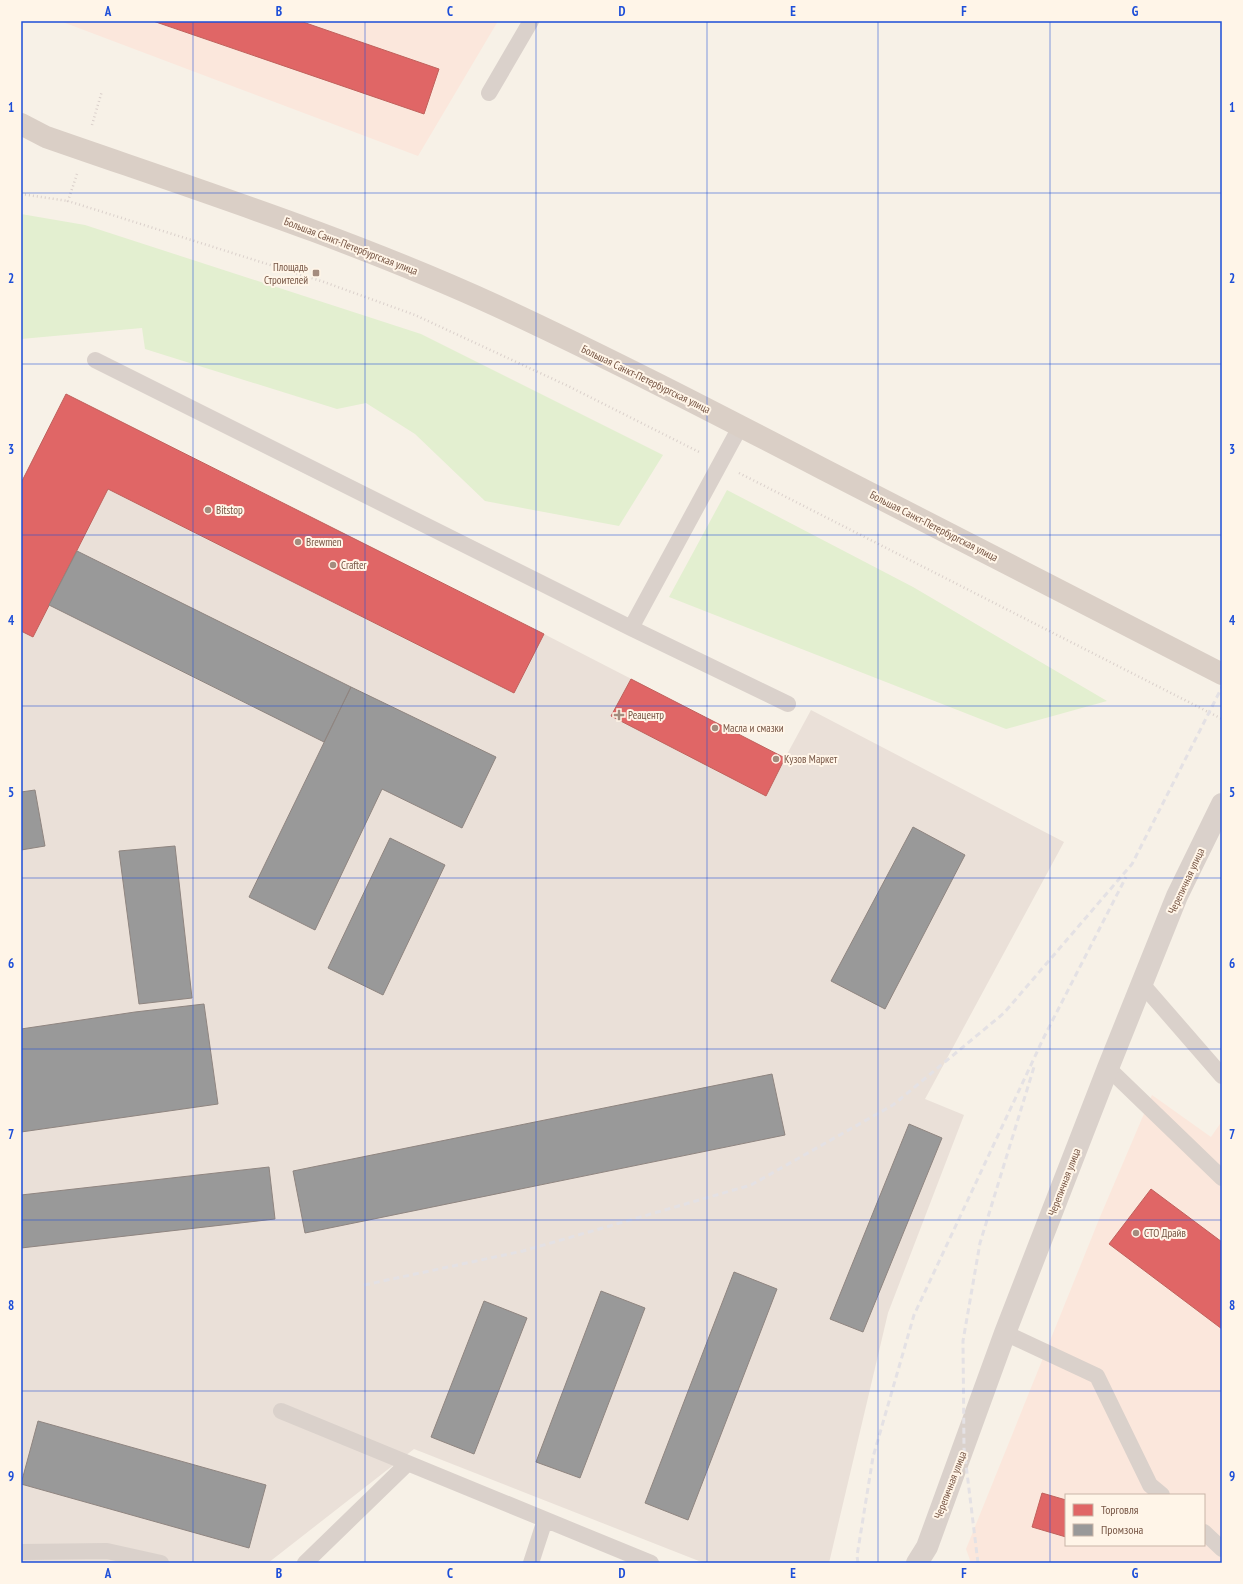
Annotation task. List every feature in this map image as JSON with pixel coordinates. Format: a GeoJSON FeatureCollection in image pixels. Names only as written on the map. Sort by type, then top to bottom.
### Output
{"type":"FeatureCollection","features":[{"type":"Feature","properties":{"kind":"main road","name":"Большая Санкт-Петербургская улица"},"geometry":{"type":"LineString","coordinates":[[21,124],[46,137],[241,204],[405,267],[497,306],[740,426],[1222,674]]}},
{"type":"Feature","properties":{"kind":"main road","name":"Большая Санкт-Петербургская улица"},"geometry":{"type":"LineString","coordinates":[[21,136],[46,137]]}},
{"type":"Feature","properties":{"kind":"street","name":"Черепичная улица"},"geometry":{"type":"LineString","coordinates":[[924,1558],[1005,1333],[1108,1068],[1177,896],[1222,804]]}},
{"type":"Feature","properties":{"kind":"lane"},"geometry":{"type":"LineString","coordinates":[[489,93],[531,21]]}},
{"type":"Feature","properties":{"kind":"lane"},"geometry":{"type":"LineString","coordinates":[[95,360],[631,628],[788,704]]}},
{"type":"Feature","properties":{"kind":"lane"},"geometry":{"type":"LineString","coordinates":[[631,628],[721,464],[740,426]]}},
{"type":"Feature","properties":{"kind":"lane"},"geometry":{"type":"LineString","coordinates":[[1142,984],[1222,1076]]}},
{"type":"Feature","properties":{"kind":"lane"},"geometry":{"type":"LineString","coordinates":[[1108,1068],[1222,1178]]}},
{"type":"Feature","properties":{"kind":"lane"},"geometry":{"type":"LineString","coordinates":[[1005,1333],[1097,1376],[1150,1485],[1161,1494]]}},
{"type":"Feature","properties":{"kind":"lane"},"geometry":{"type":"LineString","coordinates":[[281,1411],[651,1563]]}},
{"type":"Feature","properties":{"kind":"lane"},"geometry":{"type":"LineString","coordinates":[[305,1563],[408,1463]]}},
{"type":"Feature","properties":{"kind":"lane"},"geometry":{"type":"LineString","coordinates":[[531,1563],[545,1520]]}},
{"type":"Feature","properties":{"kind":"lane"},"geometry":{"type":"LineString","coordinates":[[1205,1533],[1222,1549]]}},
{"type":"Feature","properties":{"kind":"lane"},"geometry":{"type":"LineString","coordinates":[[21,1552],[106,1551],[161,1563]]}},
{"type":"Feature","properties":{"kind":"path"},"geometry":{"type":"LineString","coordinates":[[68,201],[102,91]]}},
{"type":"Feature","properties":{"kind":"path"},"geometry":{"type":"LineString","coordinates":[[21,194],[68,201],[324,282],[415,315],[568,386],[1222,719]]}},
{"type":"Feature","properties":{"kind":"shaded area"},"geometry":{"type":"Polygon","coordinates":[[[60,21],[498,21],[418,156],[60,21]]]}},
{"type":"Feature","properties":{"kind":"shaded area"},"geometry":{"type":"Polygon","coordinates":[[[66,394],[544,634],[785,758],[811,710],[1064,842],[925,1099],[964,1115],[888,1313],[829,1563],[704,1563],[414,1449],[268,1563],[21,1563],[21,483],[66,394]]]}},
{"type":"Feature","properties":{"kind":"shaded area"},"geometry":{"type":"Polygon","coordinates":[[[1152,1095],[1211,1137],[1222,1121],[1222,1563],[971,1563],[966,1549],[1100,1217],[1152,1095]]]}},
{"type":"Feature","properties":{"kind":"green space"},"geometry":{"type":"Polygon","coordinates":[[[21,214],[85,225],[421,334],[663,455],[619,526],[485,501],[415,434],[366,403],[337,409],[145,349],[142,328],[21,339],[21,214]]]}},
{"type":"Feature","properties":{"kind":"green space"},"geometry":{"type":"Polygon","coordinates":[[[727,490],[913,587],[1107,701],[1006,729],[669,597],[727,490]]]}},
{"type":"Feature","properties":{"kind":"building: Торговля"},"geometry":{"type":"Polygon","coordinates":[[[153,21],[300,21],[439,69],[424,114],[153,21]]]}},
{"type":"Feature","properties":{"kind":"building: Торговля"},"geometry":{"type":"Polygon","coordinates":[[[66,394],[544,634],[514,693],[108,489],[33,637],[21,631],[21,483],[66,394]]]}},
{"type":"Feature","properties":{"kind":"building: Торговля"},"geometry":{"type":"Polygon","coordinates":[[[631,679],[785,758],[766,796],[611,716],[631,679]]]}},
{"type":"Feature","properties":{"kind":"building: Торговля"},"geometry":{"type":"Polygon","coordinates":[[[1151,1189],[1222,1242],[1222,1329],[1109,1244],[1151,1189]]]}},
{"type":"Feature","properties":{"kind":"building: Торговля"},"geometry":{"type":"Polygon","coordinates":[[[1042,1493],[1065,1500],[1065,1537],[1032,1527],[1042,1493]]]}},
{"type":"Feature","properties":{"kind":"building: Промзона"},"geometry":{"type":"Polygon","coordinates":[[[77,551],[351,687],[324,742],[49,605],[77,551]]]}},
{"type":"Feature","properties":{"kind":"building: Промзона"},"geometry":{"type":"Polygon","coordinates":[[[351,687],[496,757],[462,828],[382,789],[315,930],[249,897],[351,687]]]}},
{"type":"Feature","properties":{"kind":"building: Промзона"},"geometry":{"type":"Polygon","coordinates":[[[35,790],[45,846],[21,850],[21,792],[35,790]]]}},
{"type":"Feature","properties":{"kind":"building: Промзона"},"geometry":{"type":"Polygon","coordinates":[[[913,827],[965,855],[885,1009],[831,981],[913,827]]]}},
{"type":"Feature","properties":{"kind":"building: Промзона"},"geometry":{"type":"Polygon","coordinates":[[[390,838],[445,865],[383,995],[328,968],[390,838]]]}},
{"type":"Feature","properties":{"kind":"building: Промзона"},"geometry":{"type":"Polygon","coordinates":[[[175,846],[192,998],[139,1004],[119,851],[175,846]]]}},
{"type":"Feature","properties":{"kind":"building: Промзона"},"geometry":{"type":"Polygon","coordinates":[[[204,1004],[218,1104],[21,1132],[21,1029],[135,1012],[204,1004]]]}},
{"type":"Feature","properties":{"kind":"building: Промзона"},"geometry":{"type":"Polygon","coordinates":[[[772,1074],[785,1135],[305,1233],[293,1171],[772,1074]]]}},
{"type":"Feature","properties":{"kind":"building: Промзона"},"geometry":{"type":"Polygon","coordinates":[[[909,1124],[942,1138],[863,1332],[830,1319],[909,1124]]]}},
{"type":"Feature","properties":{"kind":"building: Промзона"},"geometry":{"type":"Polygon","coordinates":[[[269,1167],[275,1219],[21,1248],[21,1195],[269,1167]]]}},
{"type":"Feature","properties":{"kind":"building: Промзона"},"geometry":{"type":"Polygon","coordinates":[[[734,1272],[777,1289],[688,1520],[645,1503],[734,1272]]]}},
{"type":"Feature","properties":{"kind":"building: Промзона"},"geometry":{"type":"Polygon","coordinates":[[[601,1291],[645,1308],[580,1478],[536,1462],[601,1291]]]}},
{"type":"Feature","properties":{"kind":"building: Промзона"},"geometry":{"type":"Polygon","coordinates":[[[484,1301],[527,1318],[474,1454],[431,1437],[484,1301]]]}},
{"type":"Feature","properties":{"kind":"building: Промзона"},"geometry":{"type":"Polygon","coordinates":[[[38,1421],[266,1485],[249,1548],[21,1484],[38,1421]]]}},
{"type":"Feature","properties":{"kind":"railway"},"geometry":{"type":"LineString","coordinates":[[364,1285],[523,1251],[751,1185],[893,1105],[1004,1013],[1132,864],[1222,687]]}},
{"type":"Feature","properties":{"kind":"railway"},"geometry":{"type":"LineString","coordinates":[[858,1563],[857,1556],[873,1457],[914,1315],[1044,1037],[1126,877]]}},
{"type":"Feature","properties":{"kind":"railway"},"geometry":{"type":"LineString","coordinates":[[978,1563],[964,1448],[963,1341],[980,1243],[1034,1067]]}},
{"type":"Feature","properties":{"kind":"place","name":"Площадь Строителей"},"geometry":{"type":"Point","coordinates":[316,273]}},
{"type":"Feature","properties":{"kind":"place","name":"Bitstop"},"geometry":{"type":"Point","coordinates":[208,510]}},
{"type":"Feature","properties":{"kind":"place","name":"Brewmen"},"geometry":{"type":"Point","coordinates":[298,542]}},
{"type":"Feature","properties":{"kind":"place","name":"Crafter"},"geometry":{"type":"Point","coordinates":[333,565]}},
{"type":"Feature","properties":{"kind":"place","name":"Реацентр"},"geometry":{"type":"Point","coordinates":[619,715]}},
{"type":"Feature","properties":{"kind":"place","name":"Масла и смазки"},"geometry":{"type":"Point","coordinates":[715,728]}},
{"type":"Feature","properties":{"kind":"place","name":"Кузов Маркет"},"geometry":{"type":"Point","coordinates":[776,759]}},
{"type":"Feature","properties":{"kind":"place","name":"СТО Драйв"},"geometry":{"type":"Point","coordinates":[1136,1233]}}]}
